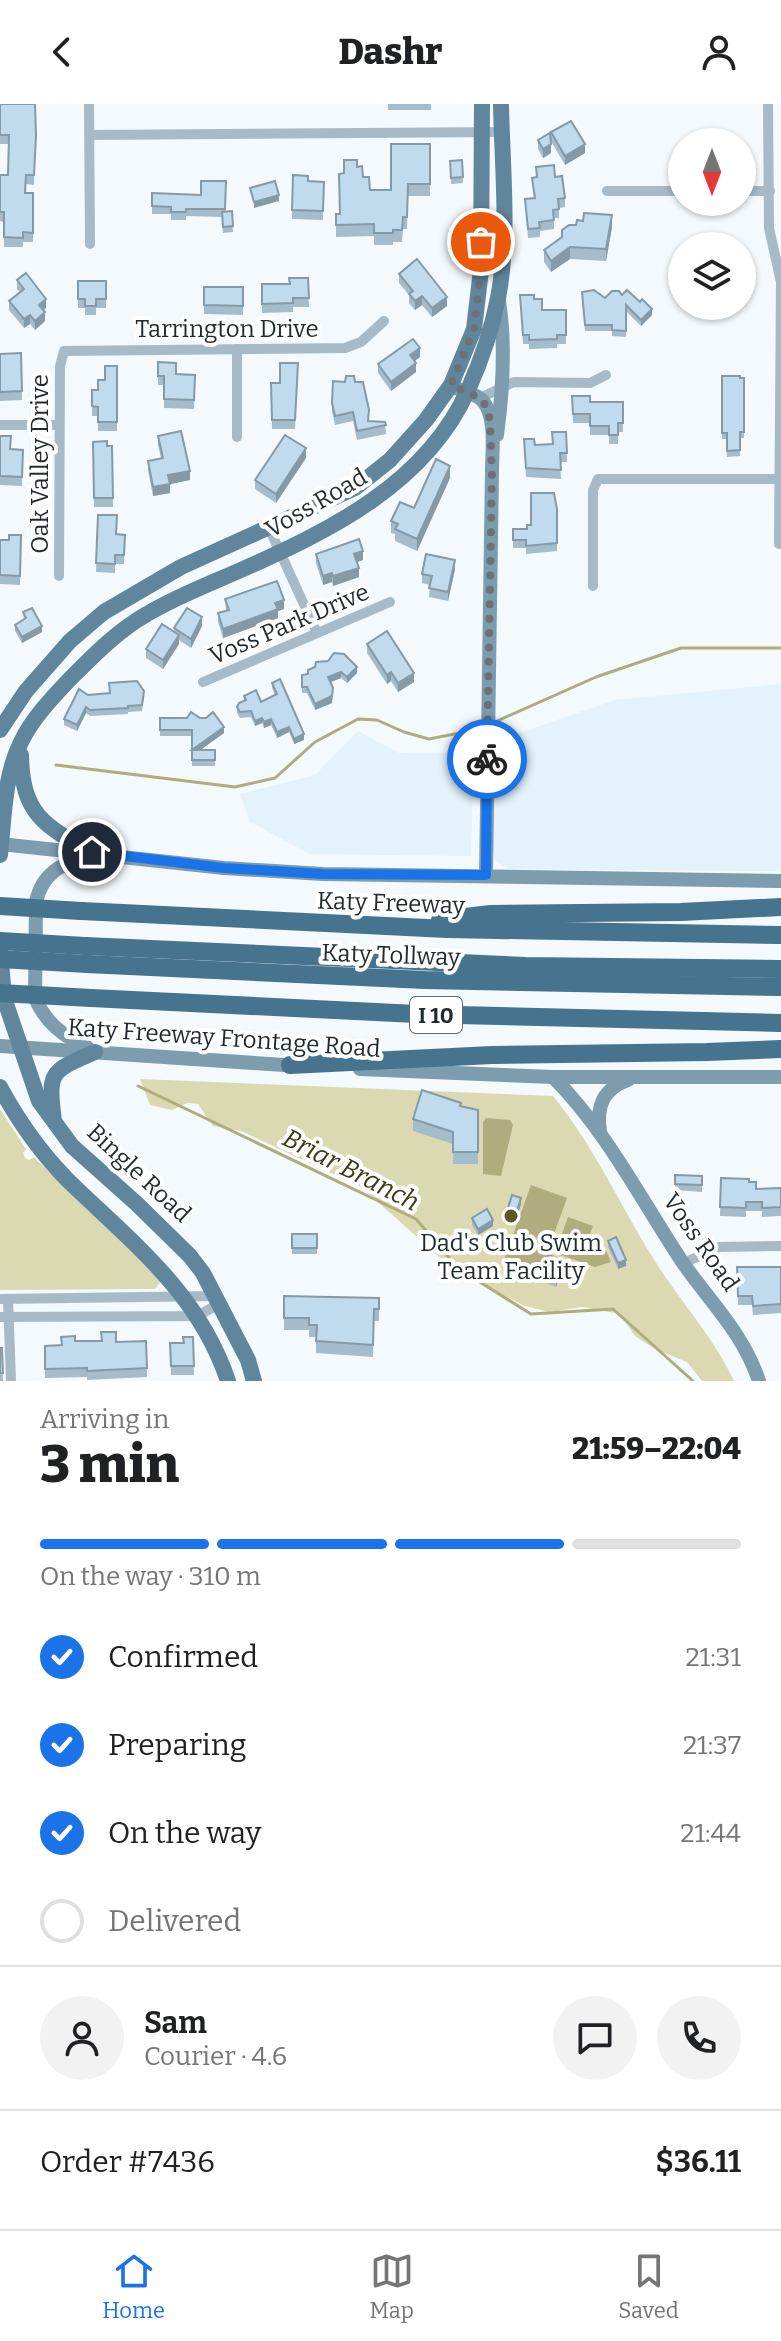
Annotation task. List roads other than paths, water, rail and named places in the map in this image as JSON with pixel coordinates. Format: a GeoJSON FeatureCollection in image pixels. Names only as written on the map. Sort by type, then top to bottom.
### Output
{"type":"FeatureCollection","features":[{"type":"Feature","properties":{"kind":"highway","name":"Katy Freeway"},"geometry":{"type":"LineString","coordinates":[[0,906],[384,927],[781,935]]}},
{"type":"Feature","properties":{"kind":"highway"},"geometry":{"type":"LineString","coordinates":[[384,927],[491,914],[681,912],[781,907]]}},
{"type":"Feature","properties":{"kind":"highway","name":"Katy Tollway"},"geometry":{"type":"LineString","coordinates":[[0,941],[86,955],[425,980],[781,987]]}},
{"type":"Feature","properties":{"kind":"highway","name":"Katy Tollway"},"geometry":{"type":"LineString","coordinates":[[0,959],[86,955],[781,969]]}},
{"type":"Feature","properties":{"kind":"highway","name":"I 10"},"geometry":{"type":"LineString","coordinates":[[0,993],[442,1015],[781,1023]]}},
{"type":"Feature","properties":{"kind":"highway"},"geometry":{"type":"LineString","coordinates":[[290,1065],[492,1055],[781,1049]]}},
{"type":"Feature","properties":{"kind":"main road","name":"Voss Road"},"geometry":{"type":"LineString","coordinates":[[0,730],[26,691],[61,651],[104,612],[181,567],[355,488],[390,460],[426,420],[451,385],[474,329],[481,270],[482,104]]}},
{"type":"Feature","properties":{"kind":"main road","name":"Voss Road"},"geometry":{"type":"LineString","coordinates":[[0,848],[10,773],[21,742],[48,702],[107,642],[177,597],[345,520],[408,472],[474,395],[498,297],[503,249],[501,104]]}},
{"type":"Feature","properties":{"kind":"main road"},"geometry":{"type":"LineString","coordinates":[[492,471],[502,386],[503,330],[498,297]]}},
{"type":"Feature","properties":{"kind":"main road"},"geometry":{"type":"LineString","coordinates":[[451,385],[474,395],[488,409],[490,423],[492,471],[486,875]]}},
{"type":"Feature","properties":{"kind":"main road"},"geometry":{"type":"LineString","coordinates":[[104,612],[122,631]]}},
{"type":"Feature","properties":{"kind":"main road"},"geometry":{"type":"LineString","coordinates":[[21,742],[21,782],[34,811],[59,834],[92,852]]}},
{"type":"Feature","properties":{"kind":"main road"},"geometry":{"type":"LineString","coordinates":[[0,848],[92,852],[224,868],[309,873],[781,881]]}},
{"type":"Feature","properties":{"kind":"main road"},"geometry":{"type":"LineString","coordinates":[[92,852],[57,868],[44,879],[39,889],[36,902],[35,998],[56,1030],[95,1052]]}},
{"type":"Feature","properties":{"kind":"main road","name":"Bingle Road"},"geometry":{"type":"LineString","coordinates":[[0,948],[4,998],[39,1101],[72,1146],[190,1256],[248,1360],[254,1381]]}},
{"type":"Feature","properties":{"kind":"main road","name":"Katy Freeway Frontage Road"},"geometry":{"type":"LineString","coordinates":[[0,1046],[290,1065],[553,1077],[781,1077]]}},
{"type":"Feature","properties":{"kind":"main road"},"geometry":{"type":"LineString","coordinates":[[55,1123],[50,1087],[53,1077],[64,1065],[95,1052]]}},
{"type":"Feature","properties":{"kind":"main road","name":"Voss Road"},"geometry":{"type":"LineString","coordinates":[[553,1077],[600,1132],[684,1263],[734,1329],[749,1354],[759,1381]]}},
{"type":"Feature","properties":{"kind":"main road"},"geometry":{"type":"LineString","coordinates":[[600,1132],[600,1102],[618,1083],[632,1078]]}},
{"type":"Feature","properties":{"kind":"main road"},"geometry":{"type":"LineString","coordinates":[[0,1087],[36,1143],[76,1189],[118,1225],[186,1299],[222,1363],[228,1381]]}},
{"type":"Feature","properties":{"kind":"main road"},"geometry":{"type":"LineString","coordinates":[[118,1225],[137,1204]]}},
{"type":"Feature","properties":{"kind":"street"},"geometry":{"type":"LineString","coordinates":[[89,104],[90,244]]}},
{"type":"Feature","properties":{"kind":"street"},"geometry":{"type":"LineString","coordinates":[[768,104],[769,228],[781,282],[779,544]]}},
{"type":"Feature","properties":{"kind":"street"},"geometry":{"type":"LineString","coordinates":[[90,135],[502,132]]}},
{"type":"Feature","properties":{"kind":"street"},"geometry":{"type":"LineString","coordinates":[[607,191],[668,191]]}},
{"type":"Feature","properties":{"kind":"street"},"geometry":{"type":"LineString","coordinates":[[756,191],[770,191]]}},
{"type":"Feature","properties":{"kind":"street","name":"Tarrington Drive"},"geometry":{"type":"LineString","coordinates":[[62,352],[80,349],[345,348],[361,342],[384,321]]}},
{"type":"Feature","properties":{"kind":"street"},"geometry":{"type":"LineString","coordinates":[[237,349],[237,437]]}},
{"type":"Feature","properties":{"kind":"street","name":"Oak Valley Drive"},"geometry":{"type":"LineString","coordinates":[[59,576],[62,352]]}},
{"type":"Feature","properties":{"kind":"street"},"geometry":{"type":"LineString","coordinates":[[474,395],[514,382],[590,383],[606,375]]}},
{"type":"Feature","properties":{"kind":"street"},"geometry":{"type":"LineString","coordinates":[[0,425],[59,425]]}},
{"type":"Feature","properties":{"kind":"street"},"geometry":{"type":"LineString","coordinates":[[593,586],[593,490],[598,479],[778,479]]}},
{"type":"Feature","properties":{"kind":"street"},"geometry":{"type":"LineString","coordinates":[[269,528],[317,633]]}},
{"type":"Feature","properties":{"kind":"street","name":"Voss Park Drive"},"geometry":{"type":"LineString","coordinates":[[203,682],[390,602]]}},
{"type":"Feature","properties":{"kind":"street"},"geometry":{"type":"LineString","coordinates":[[684,1263],[719,1247],[781,1246]]}},
{"type":"Feature","properties":{"kind":"street"},"geometry":{"type":"LineString","coordinates":[[11,1381],[4,1299],[217,1300]]}},
{"type":"Feature","properties":{"kind":"street"},"geometry":{"type":"LineString","coordinates":[[4,1317],[197,1316],[217,1300]]}},
{"type":"Feature","properties":{"kind":"waterway"},"geometry":{"type":"LineString","coordinates":[[497,721],[596,677],[681,648],[781,648]]}},
{"type":"Feature","properties":{"kind":"waterway"},"geometry":{"type":"LineString","coordinates":[[56,765],[235,787],[275,778],[315,742],[358,719],[377,720],[429,739],[470,731]]}},
{"type":"Feature","properties":{"kind":"waterway","name":"Briar Branch"},"geometry":{"type":"LineString","coordinates":[[138,1086],[416,1219],[459,1269],[531,1314],[613,1309],[693,1381]]}},
{"type":"Feature","properties":{"kind":"place","name":"Dad's Club Swim Team Facility"},"geometry":{"type":"Point","coordinates":[511,1216]}}]}
